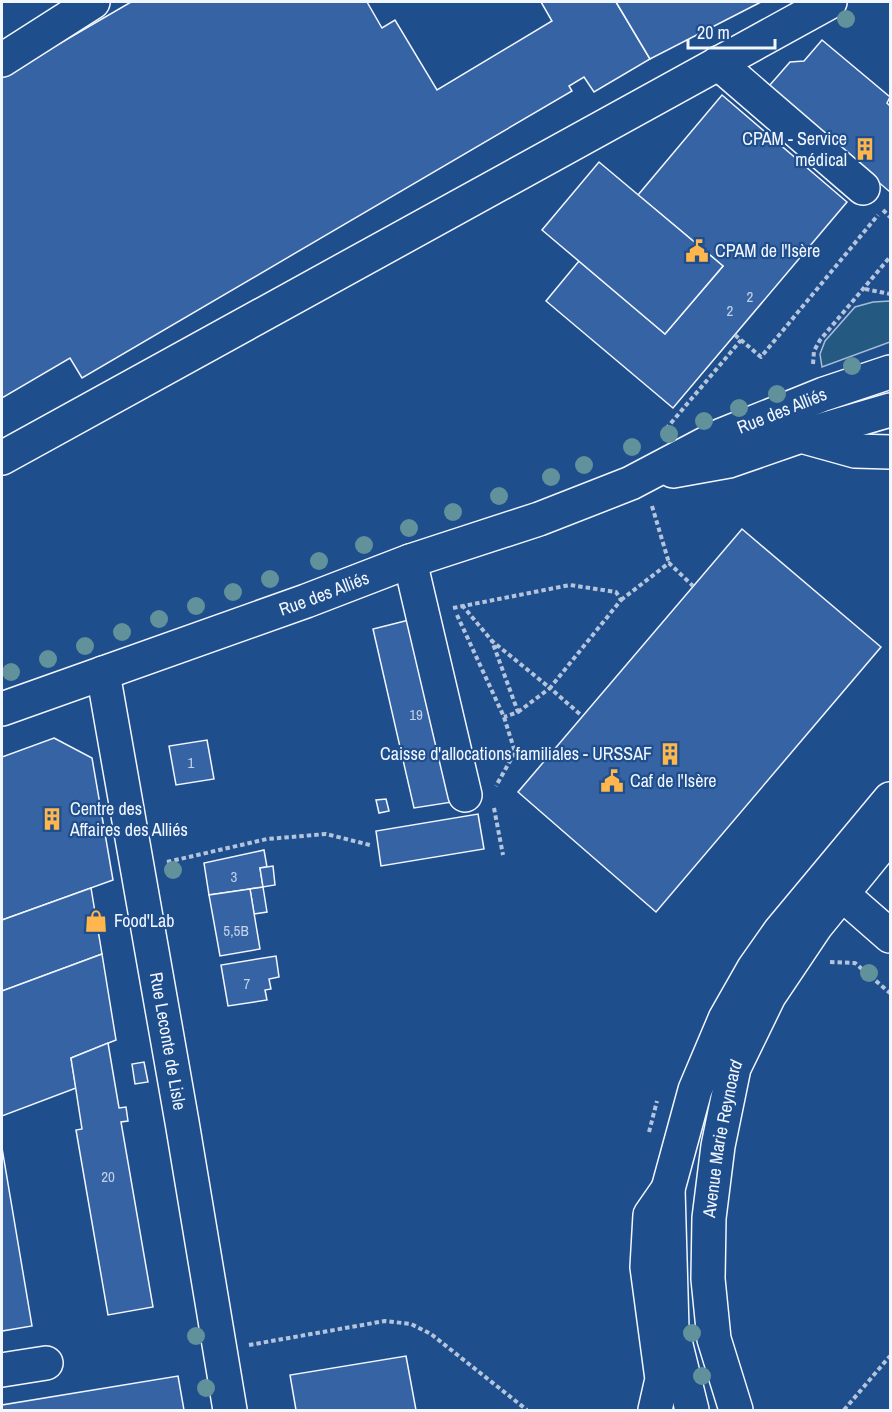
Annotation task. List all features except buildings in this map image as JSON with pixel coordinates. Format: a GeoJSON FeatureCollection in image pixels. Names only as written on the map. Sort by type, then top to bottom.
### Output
{"type":"FeatureCollection","features":[{"type":"Feature","properties":{"kind":"main road"},"geometry":{"type":"LineString","coordinates":[[2,60],[93,2]]}},
{"type":"Feature","properties":{"kind":"main road"},"geometry":{"type":"LineString","coordinates":[[2,458],[830,2]]}},
{"type":"Feature","properties":{"kind":"main road"},"geometry":{"type":"LineString","coordinates":[[718,63],[863,188]]}},
{"type":"Feature","properties":{"kind":"main road","name":"Rue des Alliés"},"geometry":{"type":"LineString","coordinates":[[2,709],[306,601],[410,561],[540,519],[645,476],[722,435],[824,394],[891,372]]}},
{"type":"Feature","properties":{"kind":"main road","name":"Rue des Alliés"},"geometry":{"type":"LineString","coordinates":[[645,476],[729,461],[801,436],[891,410]]}},
{"type":"Feature","properties":{"kind":"main road"},"geometry":{"type":"LineString","coordinates":[[801,436],[855,451],[891,452]]}},
{"type":"Feature","properties":{"kind":"main road"},"geometry":{"type":"LineString","coordinates":[[410,561],[484,795]]}},
{"type":"Feature","properties":{"kind":"main road","name":"Rue Leconte de Lisle"},"geometry":{"type":"LineString","coordinates":[[103,673],[184,1130],[218,1350],[230,1410]]}},
{"type":"Feature","properties":{"kind":"main road","name":"Avenue Marie Reynoard"},"geometry":{"type":"LineString","coordinates":[[692,1410],[672,1329],[668,1189],[695,1089],[726,1019],[754,968],[780,931],[891,798]]}},
{"type":"Feature","properties":{"kind":"main road","name":"Avenue Marie Reynoard"},"geometry":{"type":"LineString","coordinates":[[736,1410],[714,1339],[708,1279],[709,1218],[720,1135],[734,1068],[769,996],[816,926],[891,835]]}},
{"type":"Feature","properties":{"kind":"main road"},"geometry":{"type":"LineString","coordinates":[[849,848],[843,894],[891,936]]}},
{"type":"Feature","properties":{"kind":"main road","name":"Avenue Marie Reynoard"},"geometry":{"type":"LineString","coordinates":[[655,1410],[662,1379],[647,1267],[650,1215],[668,1189]]}},
{"type":"Feature","properties":{"kind":"main road"},"geometry":{"type":"LineString","coordinates":[[2,1370],[46,1363]]}},
{"type":"Feature","properties":{"kind":"path"},"geometry":{"type":"LineString","coordinates":[[735,335],[761,357],[882,210],[891,217]]}},
{"type":"Feature","properties":{"kind":"path"},"geometry":{"type":"LineString","coordinates":[[824,394],[813,369],[814,351],[820,340],[891,257]]}},
{"type":"Feature","properties":{"kind":"path"},"geometry":{"type":"LineString","coordinates":[[864,289],[891,294]]}},
{"type":"Feature","properties":{"kind":"path"},"geometry":{"type":"LineString","coordinates":[[665,430],[741,340]]}},
{"type":"Feature","properties":{"kind":"path"},"geometry":{"type":"LineString","coordinates":[[656,519],[669,563],[693,586]]}},
{"type":"Feature","properties":{"kind":"path"},"geometry":{"type":"LineString","coordinates":[[504,717],[518,712],[550,688],[621,600],[669,563]]}},
{"type":"Feature","properties":{"kind":"path"},"geometry":{"type":"LineString","coordinates":[[453,608],[570,585],[616,592],[621,600]]}},
{"type":"Feature","properties":{"kind":"path"},"geometry":{"type":"LineString","coordinates":[[450,597],[504,717],[515,752],[484,795],[502,855]]}},
{"type":"Feature","properties":{"kind":"path"},"geometry":{"type":"LineString","coordinates":[[462,605],[492,641],[582,716]]}},
{"type":"Feature","properties":{"kind":"path"},"geometry":{"type":"LineString","coordinates":[[492,641],[518,712]]}},
{"type":"Feature","properties":{"kind":"path"},"geometry":{"type":"LineString","coordinates":[[138,869],[267,839],[326,834],[370,844]]}},
{"type":"Feature","properties":{"kind":"path"},"geometry":{"type":"LineString","coordinates":[[218,1350],[385,1321],[411,1324],[431,1334],[527,1410]]}},
{"type":"Feature","properties":{"kind":"path"},"geometry":{"type":"LineString","coordinates":[[844,1410],[891,1356]]}},
{"type":"Feature","properties":{"kind":"shaded area"},"geometry":{"type":"Polygon","coordinates":[[[890,301],[890,342],[822,367],[820,354],[825,341],[855,307],[873,302],[890,301]]]}},
{"type":"Feature","properties":{"kind":"place","name":"CPAM - Service médical"},"geometry":{"type":"Point","coordinates":[865,149]}},
{"type":"Feature","properties":{"kind":"place","name":"CPAM de l'Isère"},"geometry":{"type":"Point","coordinates":[697,251]}},
{"type":"Feature","properties":{"kind":"place","name":"Caisse d'allocations familiales - URSSAF"},"geometry":{"type":"Point","coordinates":[670,754]}},
{"type":"Feature","properties":{"kind":"place","name":"Caf de l'Isère"},"geometry":{"type":"Point","coordinates":[612,781]}},
{"type":"Feature","properties":{"kind":"place","name":"Centre des Affaires des Alliés"},"geometry":{"type":"Point","coordinates":[52,819]}},
{"type":"Feature","properties":{"kind":"place","name":"Food'Lab"},"geometry":{"type":"Point","coordinates":[96,921]}}]}
